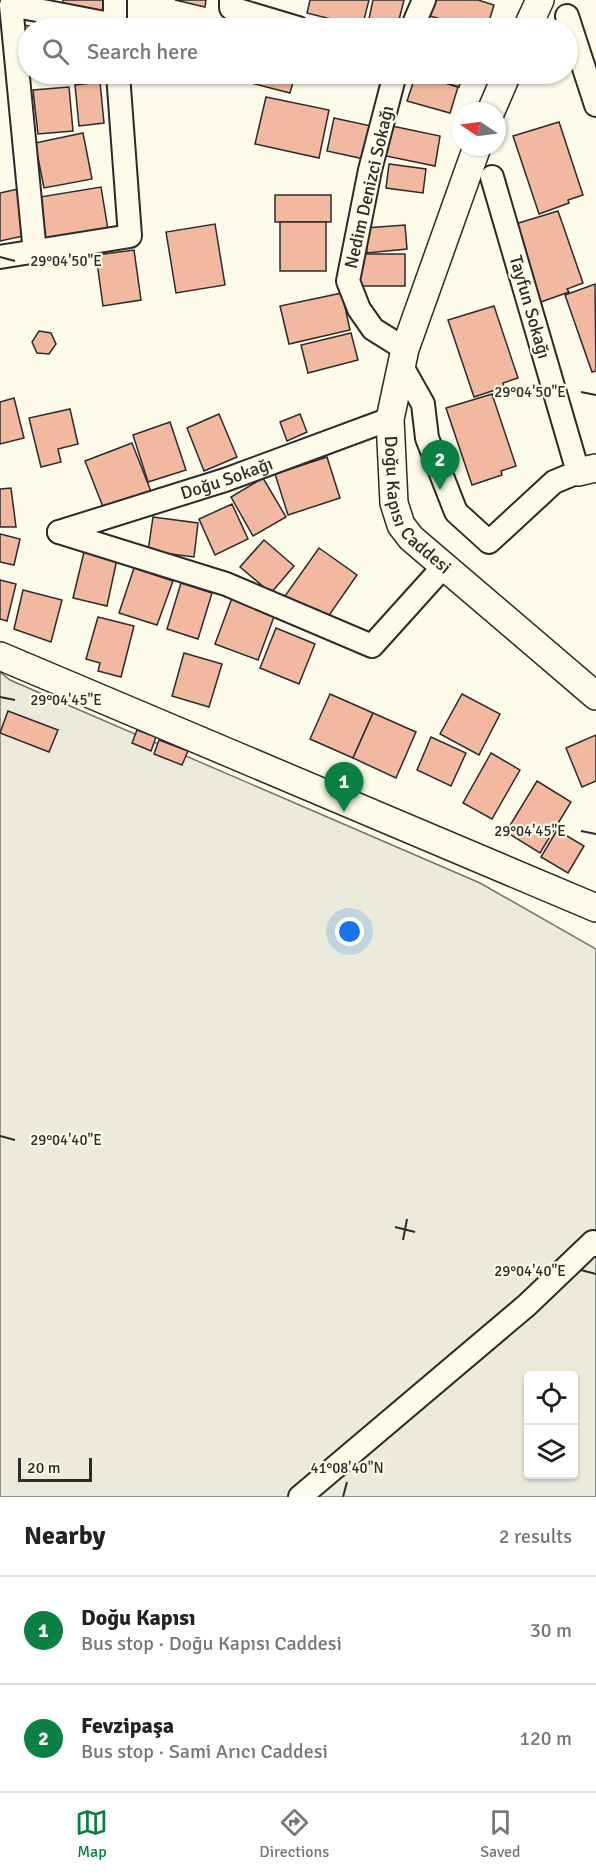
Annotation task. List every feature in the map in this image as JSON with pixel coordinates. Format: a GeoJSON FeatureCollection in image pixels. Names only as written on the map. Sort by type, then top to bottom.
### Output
{"type":"FeatureCollection","features":[{"type":"Feature","properties":{"kind":"street"},"geometry":{"type":"LineString","coordinates":[[115,0],[115,18]]}},
{"type":"Feature","properties":{"kind":"street"},"geometry":{"type":"LineString","coordinates":[[231,0],[231,8],[264,18]]}},
{"type":"Feature","properties":{"kind":"street"},"geometry":{"type":"LineString","coordinates":[[416,18],[424,0]]}},
{"type":"Feature","properties":{"kind":"street"},"geometry":{"type":"LineString","coordinates":[[532,18],[540,0]]}},
{"type":"Feature","properties":{"kind":"street"},"geometry":{"type":"LineString","coordinates":[[18,78],[11,5],[72,18]]}},
{"type":"Feature","properties":{"kind":"street"},"geometry":{"type":"LineString","coordinates":[[578,50],[596,105]]}},
{"type":"Feature","properties":{"kind":"street"},"geometry":{"type":"LineString","coordinates":[[19,84],[35,254]]}},
{"type":"Feature","properties":{"kind":"street"},"geometry":{"type":"LineString","coordinates":[[0,258],[35,254],[130,236],[119,84]]}},
{"type":"Feature","properties":{"kind":"street","name":"Nedim Denizci Sokağı"},"geometry":{"type":"LineString","coordinates":[[393,84],[370,170],[348,281],[359,309],[373,329],[403,357]]}},
{"type":"Feature","properties":{"kind":"street"},"geometry":{"type":"LineString","coordinates":[[495,102],[503,84]]}},
{"type":"Feature","properties":{"kind":"street","name":"Doğu Kapısı Caddesi"},"geometry":{"type":"LineString","coordinates":[[474,156],[403,357],[390,419],[394,503],[401,525],[411,538],[596,696]]}},
{"type":"Feature","properties":{"kind":"street","name":"Tayfun Sokağı"},"geometry":{"type":"LineString","coordinates":[[492,177],[587,470]]}},
{"type":"Feature","properties":{"kind":"street"},"geometry":{"type":"LineString","coordinates":[[403,357],[423,404],[427,438],[456,512],[489,542],[554,482],[587,470]]}},
{"type":"Feature","properties":{"kind":"street","name":"Doğu Sokağı"},"geometry":{"type":"LineString","coordinates":[[390,419],[225,480],[59,532],[226,584],[372,646],[444,565]]}},
{"type":"Feature","properties":{"kind":"street"},"geometry":{"type":"LineString","coordinates":[[0,656],[596,908]]}},
{"type":"Feature","properties":{"kind":"street"},"geometry":{"type":"LineString","coordinates":[[300,1497],[527,1305],[593,1242],[596,1245]]}},
{"type":"Feature","properties":{"kind":"shaded area"},"geometry":{"type":"Polygon","coordinates":[[[0,672],[10,680],[480,883],[596,949],[596,1497],[0,1497],[0,672]]]}},
{"type":"Feature","properties":{"kind":"building"},"geometry":{"type":"Polygon","coordinates":[[[63,0],[106,0],[101,17],[62,6],[63,0]]]}},
{"type":"Feature","properties":{"kind":"building"},"geometry":{"type":"Polygon","coordinates":[[[175,0],[206,0],[205,7],[175,0]]]}},
{"type":"Feature","properties":{"kind":"building"},"geometry":{"type":"Polygon","coordinates":[[[310,0],[369,0],[364,18],[327,18],[307,13],[310,0]]]}},
{"type":"Feature","properties":{"kind":"building"},"geometry":{"type":"Polygon","coordinates":[[[373,0],[404,0],[400,18],[369,18],[373,0]]]}},
{"type":"Feature","properties":{"kind":"building"},"geometry":{"type":"Polygon","coordinates":[[[435,0],[478,0],[494,5],[490,18],[430,16],[435,0]]]}},
{"type":"Feature","properties":{"kind":"building"},"geometry":{"type":"Polygon","coordinates":[[[100,84],[104,123],[79,126],[75,85],[100,84]]]}},
{"type":"Feature","properties":{"kind":"building"},"geometry":{"type":"Polygon","coordinates":[[[255,84],[292,84],[290,93],[255,84]]]}},
{"type":"Feature","properties":{"kind":"building"},"geometry":{"type":"Polygon","coordinates":[[[413,84],[448,84],[458,87],[450,113],[407,101],[413,84]]]}},
{"type":"Feature","properties":{"kind":"building"},"geometry":{"type":"Polygon","coordinates":[[[69,87],[73,131],[38,134],[33,90],[69,87]]]}},
{"type":"Feature","properties":{"kind":"building"},"geometry":{"type":"Polygon","coordinates":[[[266,97],[329,110],[319,158],[255,144],[266,97]]]}},
{"type":"Feature","properties":{"kind":"building"},"geometry":{"type":"Polygon","coordinates":[[[334,118],[371,126],[364,159],[327,151],[334,118]]]}},
{"type":"Feature","properties":{"kind":"building"},"geometry":{"type":"Polygon","coordinates":[[[559,122],[583,195],[539,214],[513,136],[559,122]]]}},
{"type":"Feature","properties":{"kind":"building"},"geometry":{"type":"Polygon","coordinates":[[[392,126],[440,136],[435,166],[386,156],[392,126]]]}},
{"type":"Feature","properties":{"kind":"building"},"geometry":{"type":"Polygon","coordinates":[[[83,133],[92,179],[44,188],[35,143],[83,133]]]}},
{"type":"Feature","properties":{"kind":"building"},"geometry":{"type":"Polygon","coordinates":[[[389,164],[426,169],[423,193],[386,188],[389,164]]]}},
{"type":"Feature","properties":{"kind":"building"},"geometry":{"type":"Polygon","coordinates":[[[101,187],[108,230],[41,241],[34,198],[101,187]]]}},
{"type":"Feature","properties":{"kind":"building"},"geometry":{"type":"Polygon","coordinates":[[[18,189],[28,235],[0,241],[0,193],[18,189]]]}},
{"type":"Feature","properties":{"kind":"building"},"geometry":{"type":"Polygon","coordinates":[[[275,195],[331,195],[331,222],[275,222],[275,195]]]}},
{"type":"Feature","properties":{"kind":"building"},"geometry":{"type":"Polygon","coordinates":[[[558,211],[583,283],[567,289],[569,292],[538,303],[512,225],[558,211]]]}},
{"type":"Feature","properties":{"kind":"building"},"geometry":{"type":"Polygon","coordinates":[[[280,222],[326,222],[326,271],[280,271],[280,222]]]}},
{"type":"Feature","properties":{"kind":"building"},"geometry":{"type":"Polygon","coordinates":[[[215,224],[225,285],[176,293],[166,232],[215,224]]]}},
{"type":"Feature","properties":{"kind":"building"},"geometry":{"type":"Polygon","coordinates":[[[405,225],[407,249],[367,253],[365,228],[405,225]]]}},
{"type":"Feature","properties":{"kind":"building"},"geometry":{"type":"Polygon","coordinates":[[[134,250],[141,300],[103,306],[96,255],[134,250]]]}},
{"type":"Feature","properties":{"kind":"building"},"geometry":{"type":"Polygon","coordinates":[[[360,254],[405,254],[405,286],[360,286],[360,254]]]}},
{"type":"Feature","properties":{"kind":"building"},"geometry":{"type":"Polygon","coordinates":[[[595,284],[596,371],[592,372],[565,295],[595,284]]]}},
{"type":"Feature","properties":{"kind":"building"},"geometry":{"type":"Polygon","coordinates":[[[342,293],[350,330],[289,344],[280,306],[342,293]]]}},
{"type":"Feature","properties":{"kind":"building"},"geometry":{"type":"Polygon","coordinates":[[[494,306],[518,378],[503,383],[504,387],[474,397],[448,320],[494,306]]]}},
{"type":"Feature","properties":{"kind":"building"},"geometry":{"type":"Polygon","coordinates":[[[39,331],[51,333],[56,344],[49,354],[37,353],[32,342],[39,331]]]}},
{"type":"Feature","properties":{"kind":"building"},"geometry":{"type":"Polygon","coordinates":[[[351,333],[358,360],[308,373],[301,345],[351,333]]]}},
{"type":"Feature","properties":{"kind":"building"},"geometry":{"type":"Polygon","coordinates":[[[492,394],[516,466],[501,471],[502,475],[472,485],[446,408],[492,394]]]}},
{"type":"Feature","properties":{"kind":"building"},"geometry":{"type":"Polygon","coordinates":[[[14,398],[24,438],[0,444],[0,402],[14,398]]]}},
{"type":"Feature","properties":{"kind":"building"},"geometry":{"type":"Polygon","coordinates":[[[70,409],[78,444],[58,449],[61,462],[41,467],[29,418],[70,409]]]}},
{"type":"Feature","properties":{"kind":"building"},"geometry":{"type":"Polygon","coordinates":[[[219,414],[237,457],[204,471],[187,428],[219,414]]]}},
{"type":"Feature","properties":{"kind":"building"},"geometry":{"type":"Polygon","coordinates":[[[300,414],[307,432],[287,441],[280,422],[300,414]]]}},
{"type":"Feature","properties":{"kind":"building"},"geometry":{"type":"Polygon","coordinates":[[[170,422],[186,470],[148,482],[133,435],[170,422]]]}},
{"type":"Feature","properties":{"kind":"building"},"geometry":{"type":"Polygon","coordinates":[[[132,443],[152,494],[105,512],[85,461],[132,443]]]}},
{"type":"Feature","properties":{"kind":"building"},"geometry":{"type":"Polygon","coordinates":[[[327,457],[340,498],[288,515],[275,474],[327,457]]]}},
{"type":"Feature","properties":{"kind":"building"},"geometry":{"type":"Polygon","coordinates":[[[263,478],[286,517],[253,536],[231,497],[263,478]]]}},
{"type":"Feature","properties":{"kind":"building"},"geometry":{"type":"Polygon","coordinates":[[[11,488],[16,527],[0,527],[0,489],[11,488]]]}},
{"type":"Feature","properties":{"kind":"building"},"geometry":{"type":"Polygon","coordinates":[[[232,504],[248,539],[215,555],[199,519],[232,504]]]}},
{"type":"Feature","properties":{"kind":"building"},"geometry":{"type":"Polygon","coordinates":[[[153,517],[198,523],[194,557],[148,551],[153,517]]]}},
{"type":"Feature","properties":{"kind":"building"},"geometry":{"type":"Polygon","coordinates":[[[0,534],[20,539],[14,565],[0,562],[0,534]]]}},
{"type":"Feature","properties":{"kind":"building"},"geometry":{"type":"Polygon","coordinates":[[[264,540],[294,566],[271,593],[240,567],[264,540]]]}},
{"type":"Feature","properties":{"kind":"building"},"geometry":{"type":"Polygon","coordinates":[[[319,548],[357,575],[323,624],[285,596],[319,548]]]}},
{"type":"Feature","properties":{"kind":"building"},"geometry":{"type":"Polygon","coordinates":[[[84,552],[117,559],[107,606],[73,598],[84,552]]]}},
{"type":"Feature","properties":{"kind":"building"},"geometry":{"type":"Polygon","coordinates":[[[134,568],[173,581],[157,625],[119,613],[134,568]]]}},
{"type":"Feature","properties":{"kind":"building"},"geometry":{"type":"Polygon","coordinates":[[[0,580],[16,584],[7,621],[0,619],[0,580]]]}},
{"type":"Feature","properties":{"kind":"building"},"geometry":{"type":"Polygon","coordinates":[[[181,583],[212,593],[198,639],[167,629],[181,583]]]}},
{"type":"Feature","properties":{"kind":"building"},"geometry":{"type":"Polygon","coordinates":[[[23,590],[62,600],[51,642],[14,629],[23,590]]]}},
{"type":"Feature","properties":{"kind":"building"},"geometry":{"type":"Polygon","coordinates":[[[232,598],[275,614],[258,660],[215,644],[232,598]]]}},
{"type":"Feature","properties":{"kind":"building"},"geometry":{"type":"Polygon","coordinates":[[[98,617],[134,626],[121,677],[98,671],[100,663],[86,659],[98,617]]]}},
{"type":"Feature","properties":{"kind":"building"},"geometry":{"type":"Polygon","coordinates":[[[276,628],[315,644],[299,684],[260,668],[276,628]]]}},
{"type":"Feature","properties":{"kind":"building"},"geometry":{"type":"Polygon","coordinates":[[[184,653],[222,664],[209,707],[172,696],[184,653]]]}},
{"type":"Feature","properties":{"kind":"building"},"geometry":{"type":"Polygon","coordinates":[[[330,694],[373,713],[353,758],[310,739],[330,694]]]}},
{"type":"Feature","properties":{"kind":"building"},"geometry":{"type":"Polygon","coordinates":[[[462,694],[500,714],[479,755],[440,734],[462,694]]]}},
{"type":"Feature","properties":{"kind":"building"},"geometry":{"type":"Polygon","coordinates":[[[8,711],[58,730],[49,752],[0,733],[8,711]]]}},
{"type":"Feature","properties":{"kind":"building"},"geometry":{"type":"Polygon","coordinates":[[[373,713],[416,732],[396,778],[353,758],[373,713]]]}},
{"type":"Feature","properties":{"kind":"building"},"geometry":{"type":"Polygon","coordinates":[[[137,730],[156,737],[151,751],[132,743],[137,730]]]}},
{"type":"Feature","properties":{"kind":"building"},"geometry":{"type":"Polygon","coordinates":[[[596,735],[596,781],[582,787],[566,748],[596,735]]]}},
{"type":"Feature","properties":{"kind":"building"},"geometry":{"type":"Polygon","coordinates":[[[431,737],[466,753],[451,786],[417,770],[431,737]]]}},
{"type":"Feature","properties":{"kind":"building"},"geometry":{"type":"Polygon","coordinates":[[[159,740],[188,751],[182,765],[154,754],[159,740]]]}},
{"type":"Feature","properties":{"kind":"building"},"geometry":{"type":"Polygon","coordinates":[[[491,753],[520,770],[492,819],[463,803],[491,753]]]}},
{"type":"Feature","properties":{"kind":"building"},"geometry":{"type":"Polygon","coordinates":[[[537,781],[571,802],[540,853],[506,832],[537,781]]]}},
{"type":"Feature","properties":{"kind":"building"},"geometry":{"type":"Polygon","coordinates":[[[557,830],[584,846],[568,873],[541,857],[557,830]]]}},
{"type":"Feature","properties":{"kind":"place","name":"Fevzipaşa"},"geometry":{"type":"Point","coordinates":[440,490]}},
{"type":"Feature","properties":{"kind":"place","name":"Doğu Kapısı"},"geometry":{"type":"Point","coordinates":[344,812]}}]}
